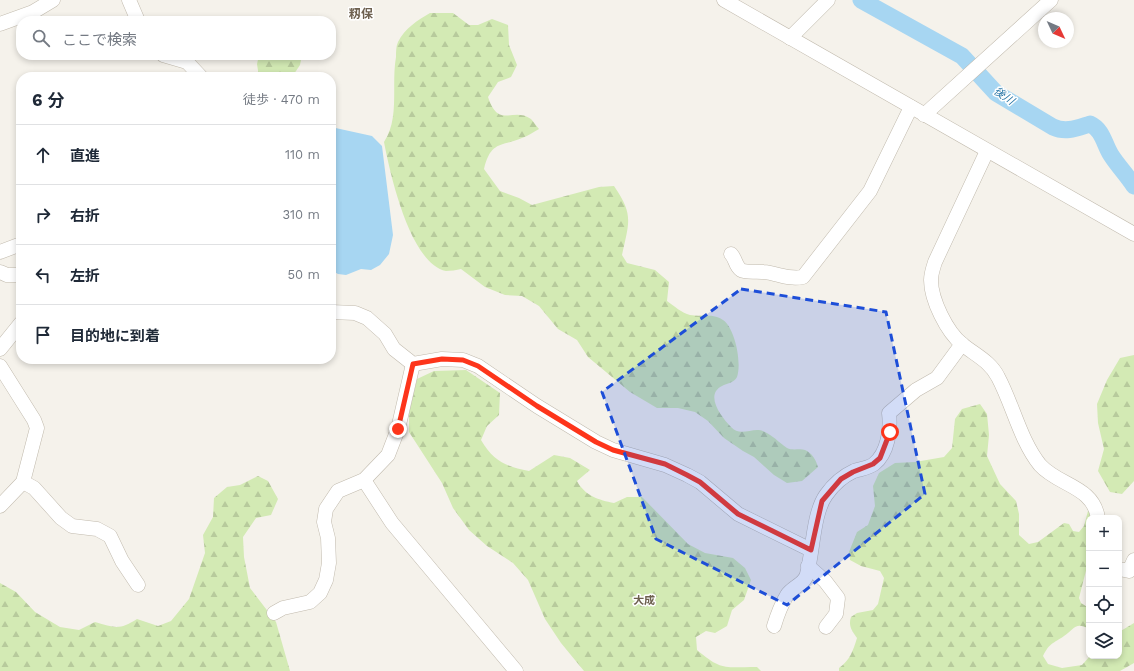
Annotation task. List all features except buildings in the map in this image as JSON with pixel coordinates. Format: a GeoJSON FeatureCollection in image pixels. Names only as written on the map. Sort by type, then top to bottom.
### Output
{"type":"FeatureCollection","features":[{"type":"Feature","properties":{"kind":"street"},"geometry":{"type":"LineString","coordinates":[[22,16],[33,12],[53,0]]}},
{"type":"Feature","properties":{"kind":"street"},"geometry":{"type":"LineString","coordinates":[[129,0],[136,16]]}},
{"type":"Feature","properties":{"kind":"street"},"geometry":{"type":"LineString","coordinates":[[724,0],[1133,233]]}},
{"type":"Feature","properties":{"kind":"street"},"geometry":{"type":"LineString","coordinates":[[790,38],[828,0]]}},
{"type":"Feature","properties":{"kind":"street"},"geometry":{"type":"LineString","coordinates":[[924,115],[1051,0]]}},
{"type":"Feature","properties":{"kind":"street"},"geometry":{"type":"LineString","coordinates":[[0,24],[16,18]]}},
{"type":"Feature","properties":{"kind":"street"},"geometry":{"type":"LineString","coordinates":[[180,60],[187,62],[196,72]]}},
{"type":"Feature","properties":{"kind":"street"},"geometry":{"type":"LineString","coordinates":[[731,254],[735,258],[737,266],[743,271],[762,272],[791,279],[803,277],[870,191],[911,107]]}},
{"type":"Feature","properties":{"kind":"street"},"geometry":{"type":"LineString","coordinates":[[987,151],[935,262],[931,278],[932,290],[947,326],[962,344],[988,363],[998,376],[1029,447],[1041,465],[1057,479],[1080,491],[1090,499],[1096,507],[1097,515]]}},
{"type":"Feature","properties":{"kind":"street"},"geometry":{"type":"LineString","coordinates":[[0,252],[16,246]]}},
{"type":"Feature","properties":{"kind":"street"},"geometry":{"type":"LineString","coordinates":[[0,272],[7,275],[16,275]]}},
{"type":"Feature","properties":{"kind":"street"},"geometry":{"type":"LineString","coordinates":[[336,312],[355,313],[367,318],[384,334],[394,349],[413,364],[442,359],[463,360],[478,366],[537,406],[596,442],[613,450],[665,464],[687,475],[700,482],[738,514],[811,550]]}},
{"type":"Feature","properties":{"kind":"street"},"geometry":{"type":"LineString","coordinates":[[0,349],[16,329]]}},
{"type":"Feature","properties":{"kind":"street"},"geometry":{"type":"LineString","coordinates":[[774,626],[786,596],[804,580],[818,511],[822,501],[841,479],[853,472],[873,464],[880,458],[890,432],[889,413],[916,390],[937,378],[962,344]]}},
{"type":"Feature","properties":{"kind":"street"},"geometry":{"type":"LineString","coordinates":[[274,613],[283,608],[310,602],[320,593],[326,580],[329,563],[328,538],[324,522],[326,509],[332,497],[338,491],[364,480],[381,464],[392,447],[406,397],[413,364]]}},
{"type":"Feature","properties":{"kind":"street"},"geometry":{"type":"LineString","coordinates":[[0,366],[34,420],[37,428],[23,482],[0,506]]}},
{"type":"Feature","properties":{"kind":"street"},"geometry":{"type":"LineString","coordinates":[[364,480],[406,540],[516,671]]}},
{"type":"Feature","properties":{"kind":"street"},"geometry":{"type":"LineString","coordinates":[[23,482],[34,488],[61,518],[72,526],[97,529],[110,536],[122,561],[138,585]]}},
{"type":"Feature","properties":{"kind":"street"},"geometry":{"type":"LineString","coordinates":[[1122,570],[1129,571],[1134,560]]}},
{"type":"Feature","properties":{"kind":"street"},"geometry":{"type":"LineString","coordinates":[[808,566],[825,581],[838,598],[836,614],[826,627]]}},
{"type":"Feature","properties":{"kind":"highlighted area"},"geometry":{"type":"Polygon","coordinates":[[[741,289],[886,312],[925,494],[787,605],[656,539],[602,392],[741,289]]]}},
{"type":"Feature","properties":{"kind":"green space"},"geometry":{"type":"Polygon","coordinates":[[[430,13],[453,13],[469,25],[478,25],[492,19],[508,25],[509,45],[517,65],[511,77],[498,82],[488,97],[492,107],[497,113],[507,116],[524,116],[531,119],[539,129],[524,137],[502,144],[493,149],[484,169],[500,191],[519,198],[532,205],[599,187],[614,186],[625,204],[627,212],[628,226],[622,255],[627,263],[655,270],[669,282],[667,301],[684,313],[694,316],[711,316],[719,318],[727,324],[731,330],[738,355],[738,371],[736,379],[717,390],[715,401],[719,412],[734,430],[741,432],[756,430],[763,431],[771,435],[787,448],[803,449],[810,453],[815,459],[818,467],[802,481],[787,483],[774,475],[754,457],[724,438],[708,421],[695,412],[678,408],[657,408],[630,392],[588,357],[577,340],[558,329],[539,306],[522,296],[505,295],[485,287],[461,269],[446,271],[433,265],[422,252],[412,235],[404,216],[391,174],[384,142],[389,133],[394,112],[397,44],[408,29],[430,13]]]}},
{"type":"Feature","properties":{"kind":"green space"},"geometry":{"type":"Polygon","coordinates":[[[258,60],[301,60],[300,65],[295,72],[258,72],[258,60]]]}},
{"type":"Feature","properties":{"kind":"green space"},"geometry":{"type":"Polygon","coordinates":[[[1134,355],[1134,481],[1122,494],[1110,492],[1098,471],[1104,449],[1098,423],[1097,404],[1107,380],[1120,358],[1134,355]]]}},
{"type":"Feature","properties":{"kind":"green space"},"geometry":{"type":"Polygon","coordinates":[[[466,370],[500,393],[499,415],[487,426],[481,440],[491,453],[501,462],[529,471],[554,455],[570,458],[590,470],[577,481],[588,494],[598,499],[614,503],[627,497],[642,497],[688,544],[705,553],[733,558],[745,568],[751,580],[744,600],[732,610],[727,626],[715,633],[706,631],[696,637],[697,650],[718,665],[730,667],[757,667],[761,671],[584,671],[561,643],[545,619],[528,580],[513,563],[487,546],[469,530],[453,508],[442,483],[409,432],[409,413],[417,379],[434,371],[466,370]]]}},
{"type":"Feature","properties":{"kind":"green space"},"geometry":{"type":"Polygon","coordinates":[[[980,404],[987,414],[989,435],[987,456],[1000,484],[1016,501],[1019,514],[1019,535],[1029,544],[1038,542],[1064,523],[1069,524],[1073,531],[1079,532],[1084,526],[1086,518],[1086,571],[1079,598],[1081,603],[1086,606],[1086,628],[1081,626],[1075,627],[1052,644],[1045,651],[1043,656],[1048,664],[1062,668],[1082,665],[1087,659],[1122,659],[1122,630],[1134,623],[1134,663],[1120,671],[839,671],[839,668],[851,655],[857,638],[850,626],[851,617],[857,613],[873,610],[878,604],[884,578],[880,571],[861,566],[850,560],[849,552],[857,532],[868,525],[875,506],[873,486],[879,473],[895,463],[915,462],[944,457],[952,448],[955,419],[962,409],[980,404]]]}},
{"type":"Feature","properties":{"kind":"green space"},"geometry":{"type":"Polygon","coordinates":[[[258,476],[268,481],[278,499],[271,515],[256,518],[243,537],[244,557],[250,588],[276,622],[290,671],[0,671],[0,583],[16,592],[35,612],[60,627],[79,630],[95,622],[117,627],[126,625],[137,619],[158,626],[171,621],[189,599],[205,553],[203,535],[213,517],[214,498],[227,487],[240,485],[258,476]]]}},
{"type":"Feature","properties":{"kind":"green space"},"geometry":{"type":"Polygon","coordinates":[[[1088,511],[1093,511],[1094,515],[1087,515],[1088,511]]]}},
{"type":"Feature","properties":{"kind":"water"},"geometry":{"type":"Polygon","coordinates":[[[336,128],[372,136],[382,146],[393,235],[389,254],[380,265],[371,270],[361,269],[346,275],[336,273],[336,128]]]}},
{"type":"Feature","properties":{"kind":"waterway","name":"後川"},"geometry":{"type":"LineString","coordinates":[[861,0],[962,56],[996,93],[1053,127],[1067,130],[1090,124],[1101,134],[1111,155],[1134,186]]}},
{"type":"Feature","properties":{"kind":"district","name":"籾保"},"geometry":{"type":"Point","coordinates":[361,14]}},
{"type":"Feature","properties":{"kind":"district","name":"大成"},"geometry":{"type":"Point","coordinates":[644,600]}},
{"type":"Feature","properties":{"kind":"route"},"geometry":{"type":"LineString","coordinates":[[398,429],[413,364],[442,359],[463,360],[478,366],[537,406],[596,442],[613,450],[665,464],[687,475],[700,482],[738,514],[811,550],[818,511],[822,501],[841,479],[853,472],[873,464],[880,458],[890,432]]}}]}
